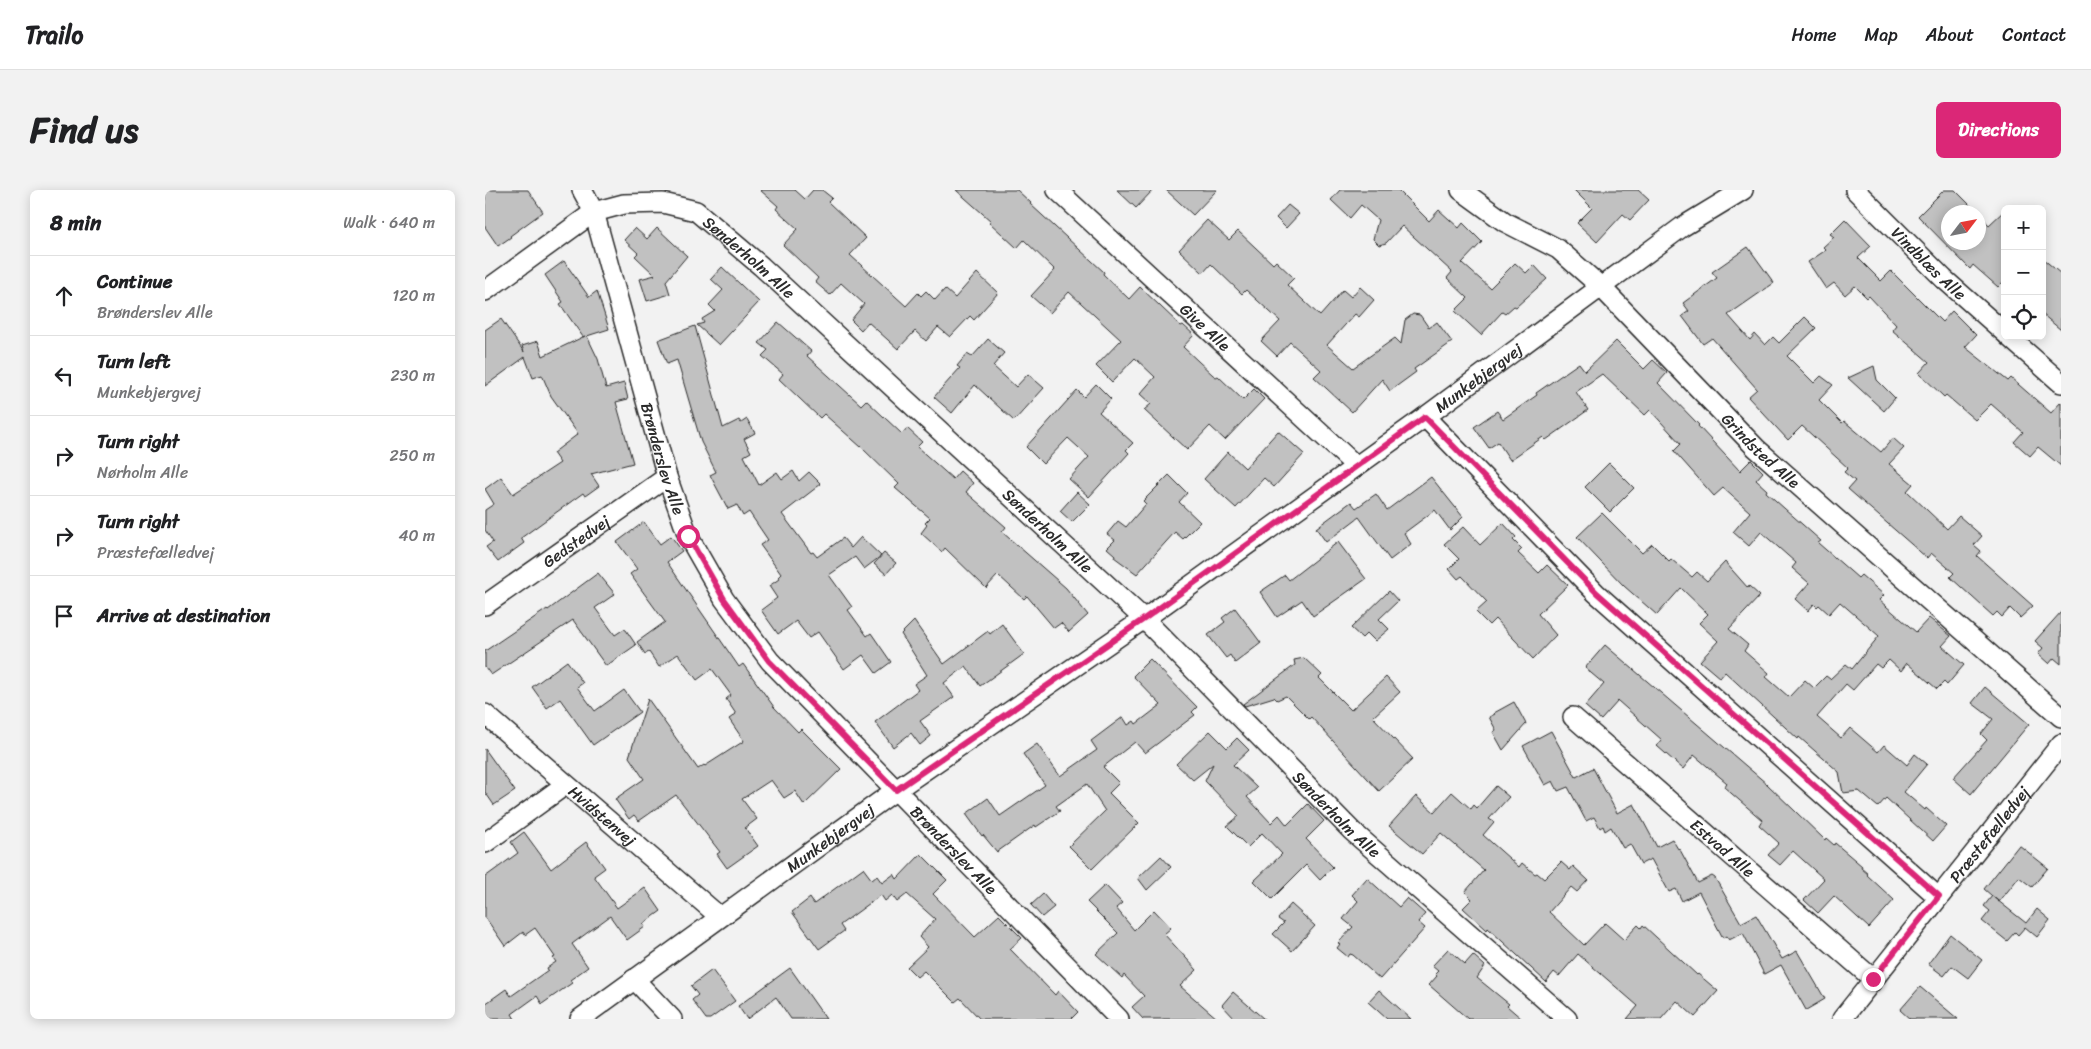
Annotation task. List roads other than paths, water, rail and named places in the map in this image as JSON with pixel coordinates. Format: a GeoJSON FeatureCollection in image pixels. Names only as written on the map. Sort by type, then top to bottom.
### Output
{"type":"FeatureCollection","features":[{"type":"Feature","properties":{"kind":"street","name":"Brønderslev Alle"},"geometry":{"type":"LineString","coordinates":[[582,190],[594,212],[667,477],[688,536],[724,599],[769,661],[1119,1019]]}},
{"type":"Feature","properties":{"kind":"street","name":"Give Alle"},"geometry":{"type":"LineString","coordinates":[[1057,190],[1355,465]]}},
{"type":"Feature","properties":{"kind":"street","name":"Grindsted Alle"},"geometry":{"type":"LineString","coordinates":[[1461,190],[1505,222],[1558,250],[1601,287],[1756,448],[2061,717]]}},
{"type":"Feature","properties":{"kind":"street","name":"Munkebjergvej"},"geometry":{"type":"LineString","coordinates":[[579,1019],[896,790],[1144,619],[1355,465],[1425,417],[1682,227],[1743,190]]}},
{"type":"Feature","properties":{"kind":"street","name":"Vindblæs Alle"},"geometry":{"type":"LineString","coordinates":[[1855,190],[1944,279],[2001,329]]}},
{"type":"Feature","properties":{"kind":"street","name":"Sønderholm Alle"},"geometry":{"type":"LineString","coordinates":[[485,291],[594,212],[624,204],[663,203],[696,211],[761,266],[1144,619],[1352,831],[1567,1019]]}},
{"type":"Feature","properties":{"kind":"street"},"geometry":{"type":"LineString","coordinates":[[2012,340],[2061,384]]}},
{"type":"Feature","properties":{"kind":"street"},"geometry":{"type":"LineString","coordinates":[[1425,417],[1597,593],[1939,896]]}},
{"type":"Feature","properties":{"kind":"street","name":"Gedstedvej"},"geometry":{"type":"LineString","coordinates":[[485,605],[667,477]]}},
{"type":"Feature","properties":{"kind":"street","name":"Hvidstenvej"},"geometry":{"type":"LineString","coordinates":[[485,714],[720,917]]}},
{"type":"Feature","properties":{"kind":"street","name":"Estvad Alle"},"geometry":{"type":"LineString","coordinates":[[1573,717],[1873,979]]}},
{"type":"Feature","properties":{"kind":"street","name":"Præstefælledvej"},"geometry":{"type":"LineString","coordinates":[[1842,1019],[2061,744]]}},
{"type":"Feature","properties":{"kind":"street"},"geometry":{"type":"LineString","coordinates":[[485,843],[565,785]]}},
{"type":"Feature","properties":{"kind":"street"},"geometry":{"type":"LineString","coordinates":[[634,979],[672,1019]]}}]}
